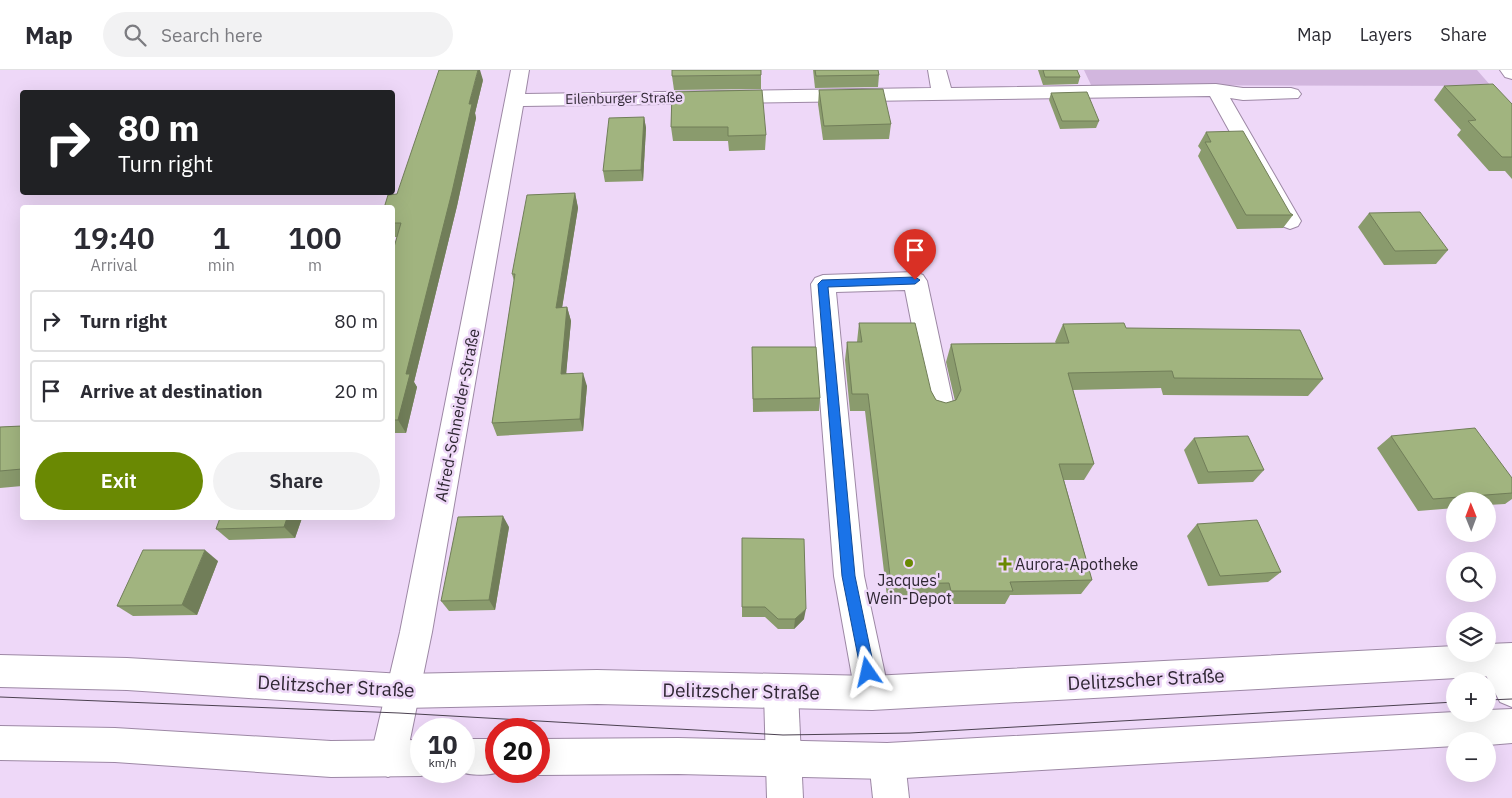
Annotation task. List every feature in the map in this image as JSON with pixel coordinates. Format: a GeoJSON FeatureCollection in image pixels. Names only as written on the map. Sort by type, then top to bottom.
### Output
{"type":"FeatureCollection","features":[{"type":"Feature","properties":{"kind":"main road","name":"Alfred-Schneider-Straße"},"geometry":{"type":"LineString","coordinates":[[388,759],[418,622],[516,100],[520,70]]}},
{"type":"Feature","properties":{"kind":"main road"},"geometry":{"type":"LineString","coordinates":[[937,70],[942,92]]}},
{"type":"Feature","properties":{"kind":"main road"},"geometry":{"type":"LineString","coordinates":[[1509,70],[1512,73]]}},
{"type":"Feature","properties":{"kind":"main road","name":"Eilenburger Straße"},"geometry":{"type":"LineString","coordinates":[[516,100],[1092,90],[1216,90],[1243,94],[1291,94]]}},
{"type":"Feature","properties":{"kind":"main road"},"geometry":{"type":"LineString","coordinates":[[1216,90],[1290,222]]}},
{"type":"Feature","properties":{"kind":"main road"},"geometry":{"type":"LineString","coordinates":[[872,693],[849,576],[822,284],[915,280],[941,407]]}},
{"type":"Feature","properties":{"kind":"main road"},"geometry":{"type":"LineString","coordinates":[[1503,659],[1512,690]]}},
{"type":"Feature","properties":{"kind":"main road","name":"Delitzscher Straße"},"geometry":{"type":"LineString","coordinates":[[0,671],[126,674],[403,691],[597,687],[781,693],[872,693],[1503,659]]}},
{"type":"Feature","properties":{"kind":"main road"},"geometry":{"type":"LineString","coordinates":[[781,693],[785,798]]}},
{"type":"Feature","properties":{"kind":"main road"},"geometry":{"type":"LineString","coordinates":[[550,757],[678,756],[886,761],[1512,726]]}},
{"type":"Feature","properties":{"kind":"main road"},"geometry":{"type":"LineString","coordinates":[[0,743],[115,745],[331,759],[410,758]]}},
{"type":"Feature","properties":{"kind":"main road"},"geometry":{"type":"LineString","coordinates":[[886,761],[891,798]]}},
{"type":"Feature","properties":{"kind":"shaded area"},"geometry":{"type":"Polygon","coordinates":[[[1084,70],[1477,70],[1491,86],[1091,85],[1084,70]]]}},
{"type":"Feature","properties":{"kind":"building"},"geometry":{"type":"Polygon","coordinates":[[[439,70],[478,70],[469,104],[472,104],[452,192],[406,374],[410,374],[398,420],[395,420],[395,244],[401,223],[395,223],[395,205],[385,205],[388,195],[397,194],[439,70]]]}},
{"type":"Feature","properties":{"kind":"building"},"geometry":{"type":"Polygon","coordinates":[[[672,70],[761,70],[761,75],[672,76],[672,70]]]}},
{"type":"Feature","properties":{"kind":"building"},"geometry":{"type":"Polygon","coordinates":[[[815,70],[878,70],[879,75],[816,76],[815,70]]]}},
{"type":"Feature","properties":{"kind":"building"},"geometry":{"type":"Polygon","coordinates":[[[1043,70],[1077,70],[1080,77],[1045,77],[1043,70]]]}},
{"type":"Feature","properties":{"kind":"building"},"geometry":{"type":"Polygon","coordinates":[[[1493,84],[1512,104],[1512,157],[1502,157],[1468,121],[1476,120],[1444,86],[1493,84]]]}},
{"type":"Feature","properties":{"kind":"building"},"geometry":{"type":"Polygon","coordinates":[[[883,89],[891,124],[824,126],[819,90],[883,89]]]}},
{"type":"Feature","properties":{"kind":"building"},"geometry":{"type":"Polygon","coordinates":[[[762,90],[766,135],[728,136],[728,127],[671,127],[672,92],[762,90]]]}},
{"type":"Feature","properties":{"kind":"building"},"geometry":{"type":"Polygon","coordinates":[[[1087,92],[1099,121],[1062,121],[1051,93],[1087,92]]]}},
{"type":"Feature","properties":{"kind":"building"},"geometry":{"type":"Polygon","coordinates":[[[644,117],[641,170],[603,171],[609,118],[644,117]]]}},
{"type":"Feature","properties":{"kind":"building"},"geometry":{"type":"Polygon","coordinates":[[[1243,131],[1290,213],[1293,215],[1246,215],[1205,142],[1211,142],[1206,132],[1243,131]]]}},
{"type":"Feature","properties":{"kind":"building"},"geometry":{"type":"Polygon","coordinates":[[[575,193],[556,308],[567,307],[561,374],[583,373],[580,419],[492,423],[515,274],[512,274],[527,195],[575,193]]]}},
{"type":"Feature","properties":{"kind":"building"},"geometry":{"type":"Polygon","coordinates":[[[1420,212],[1448,250],[1395,251],[1369,213],[1420,212]]]}},
{"type":"Feature","properties":{"kind":"building"},"geometry":{"type":"Polygon","coordinates":[[[859,323],[915,323],[931,391],[936,400],[946,403],[956,400],[961,390],[951,344],[1069,343],[1063,324],[1124,323],[1126,328],[1300,330],[1323,379],[1174,378],[1172,371],[1068,373],[1094,464],[1059,464],[1092,580],[1010,582],[1013,591],[951,591],[949,583],[891,584],[868,394],[852,394],[847,342],[862,342],[859,323]]]}},
{"type":"Feature","properties":{"kind":"building"},"geometry":{"type":"Polygon","coordinates":[[[752,347],[816,347],[820,398],[753,399],[752,347]]]}},
{"type":"Feature","properties":{"kind":"building"},"geometry":{"type":"Polygon","coordinates":[[[20,426],[20,469],[0,471],[0,427],[20,426]]]}},
{"type":"Feature","properties":{"kind":"building"},"geometry":{"type":"Polygon","coordinates":[[[1475,428],[1512,478],[1512,493],[1446,492],[1446,498],[1433,499],[1391,436],[1475,428]]]}},
{"type":"Feature","properties":{"kind":"building"},"geometry":{"type":"Polygon","coordinates":[[[1248,436],[1264,470],[1208,472],[1194,438],[1248,436]]]}},
{"type":"Feature","properties":{"kind":"building"},"geometry":{"type":"Polygon","coordinates":[[[503,516],[489,600],[441,601],[458,517],[503,516]]]}},
{"type":"Feature","properties":{"kind":"building"},"geometry":{"type":"Polygon","coordinates":[[[219,520],[286,520],[284,527],[216,529],[219,520]]]}},
{"type":"Feature","properties":{"kind":"building"},"geometry":{"type":"Polygon","coordinates":[[[1257,520],[1281,572],[1220,576],[1197,524],[1257,520]]]}},
{"type":"Feature","properties":{"kind":"building"},"geometry":{"type":"Polygon","coordinates":[[[742,538],[804,539],[806,609],[795,619],[778,619],[765,607],[742,607],[742,538]]]}},
{"type":"Feature","properties":{"kind":"building"},"geometry":{"type":"Polygon","coordinates":[[[143,550],[205,550],[182,605],[117,606],[143,550]]]}},
{"type":"Feature","properties":{"kind":"tram line"},"geometry":{"type":"LineString","coordinates":[[0,697],[399,713],[783,735],[910,733],[1446,703]]}},
{"type":"Feature","properties":{"kind":"tram line"},"geometry":{"type":"LineString","coordinates":[[1496,700],[1512,699]]}},
{"type":"Feature","properties":{"kind":"place","name":"Jacques' Wein-Depot"},"geometry":{"type":"Point","coordinates":[909,563]}},
{"type":"Feature","properties":{"kind":"place","name":"Aurora-Apotheke"},"geometry":{"type":"Point","coordinates":[1005,564]}},
{"type":"Feature","properties":{"kind":"route"},"geometry":{"type":"LineString","coordinates":[[868,672],[849,576],[822,284],[915,280]]}}]}
